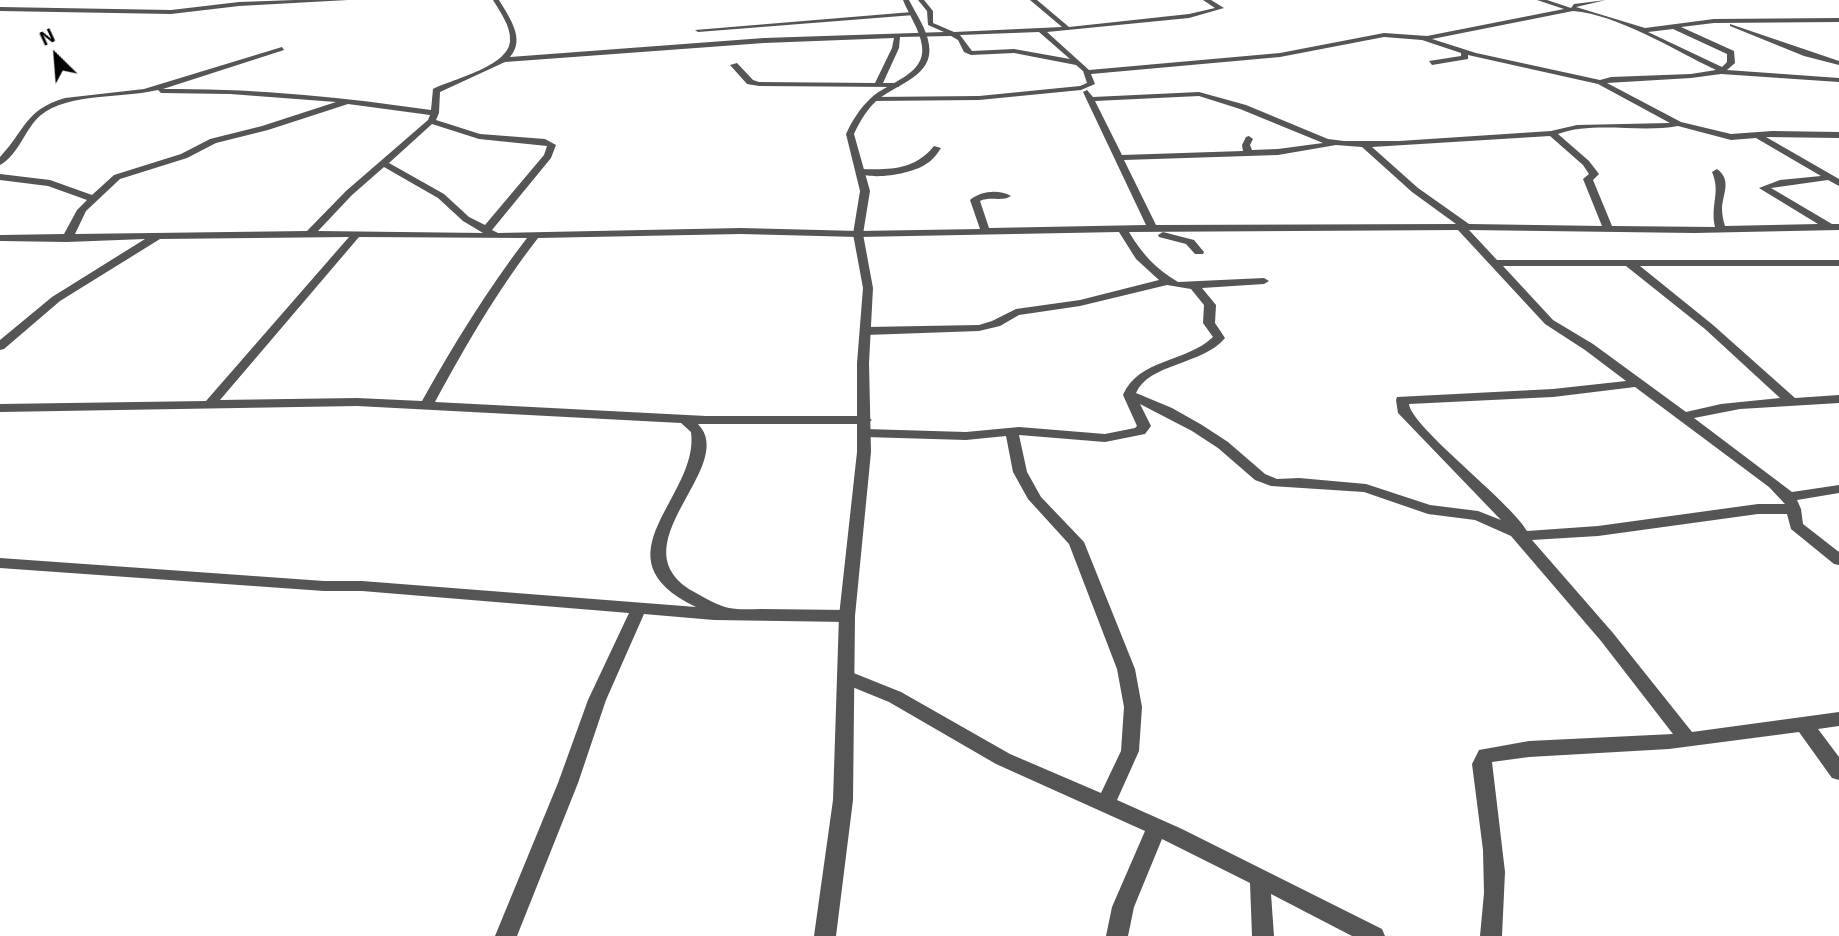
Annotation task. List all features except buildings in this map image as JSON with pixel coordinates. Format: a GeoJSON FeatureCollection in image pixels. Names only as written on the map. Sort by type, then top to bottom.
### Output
{"type":"FeatureCollection","features":[{"type":"Feature","properties":{"kind":"street"},"geometry":{"type":"LineString","coordinates":[[54,0],[52,4],[58,9]]}},
{"type":"Feature","properties":{"kind":"street"},"geometry":{"type":"LineString","coordinates":[[0,9],[171,12],[239,4],[345,0]]}},
{"type":"Feature","properties":{"kind":"street"},"geometry":{"type":"LineString","coordinates":[[310,234],[349,193],[433,117],[436,91],[490,69],[503,60],[514,46],[514,32],[496,0]]}},
{"type":"Feature","properties":{"kind":"street"},"geometry":{"type":"LineString","coordinates":[[921,0],[930,11],[930,24],[961,39],[968,52],[1012,52],[1079,63]]}},
{"type":"Feature","properties":{"kind":"street"},"geometry":{"type":"LineString","coordinates":[[1033,0],[1068,29]]}},
{"type":"Feature","properties":{"kind":"street"},"geometry":{"type":"LineString","coordinates":[[503,60],[757,39],[1068,29],[1189,16],[1221,8],[1206,0]]}},
{"type":"Feature","properties":{"kind":"street"},"geometry":{"type":"LineString","coordinates":[[1540,0],[1584,10],[1643,30],[1725,21],[1839,20]]}},
{"type":"Feature","properties":{"kind":"street"},"geometry":{"type":"LineString","coordinates":[[1088,72],[1270,56],[1384,35],[1436,38],[1448,33],[1603,0]]}},
{"type":"Feature","properties":{"kind":"street"},"geometry":{"type":"LineString","coordinates":[[698,30],[909,7],[927,48],[925,61],[910,77],[874,99],[863,111],[850,134],[865,191],[858,233],[867,278],[863,363],[865,426],[847,616],[843,800],[825,936]]}},
{"type":"Feature","properties":{"kind":"street"},"geometry":{"type":"LineString","coordinates":[[1725,21],[1807,54],[1839,63]]}},
{"type":"Feature","properties":{"kind":"street"},"geometry":{"type":"LineString","coordinates":[[1672,26],[1731,53],[1731,63],[1723,71]]}},
{"type":"Feature","properties":{"kind":"street"},"geometry":{"type":"LineString","coordinates":[[874,99],[979,97],[1084,88],[1091,84],[1088,72],[1041,30]]}},
{"type":"Feature","properties":{"kind":"street"},"geometry":{"type":"LineString","coordinates":[[1643,30],[1641,32],[1646,35],[1723,71]]}},
{"type":"Feature","properties":{"kind":"street"},"geometry":{"type":"LineString","coordinates":[[986,31],[1012,52]]}},
{"type":"Feature","properties":{"kind":"street"},"geometry":{"type":"LineString","coordinates":[[878,84],[880,75],[897,45],[897,36]]}},
{"type":"Feature","properties":{"kind":"street"},"geometry":{"type":"LineString","coordinates":[[1422,38],[1464,53],[1600,82],[1678,124],[1724,137],[1839,135]]}},
{"type":"Feature","properties":{"kind":"street"},"geometry":{"type":"LineString","coordinates":[[139,92],[222,70],[282,50]]}},
{"type":"Feature","properties":{"kind":"street"},"geometry":{"type":"LineString","coordinates":[[1432,64],[1465,57],[1464,53]]}},
{"type":"Feature","properties":{"kind":"street"},"geometry":{"type":"LineString","coordinates":[[734,65],[750,82],[759,84],[896,85]]}},
{"type":"Feature","properties":{"kind":"street"},"geometry":{"type":"LineString","coordinates":[[1600,82],[1723,71],[1839,80]]}},
{"type":"Feature","properties":{"kind":"street"},"geometry":{"type":"LineString","coordinates":[[1084,88],[1120,158],[1147,228]]}},
{"type":"Feature","properties":{"kind":"street"},"geometry":{"type":"LineString","coordinates":[[0,162],[38,113],[80,97],[139,92],[243,91],[345,102],[433,117],[479,136],[551,144],[548,156],[491,233]]}},
{"type":"Feature","properties":{"kind":"street"},"geometry":{"type":"LineString","coordinates":[[1091,99],[1199,94],[1243,107],[1326,141],[1365,145],[1552,133],[1567,129],[1659,127],[1678,124]]}},
{"type":"Feature","properties":{"kind":"street"},"geometry":{"type":"LineString","coordinates":[[67,239],[82,210],[117,177],[184,156],[213,141],[265,128],[345,102]]}},
{"type":"Feature","properties":{"kind":"street"},"geometry":{"type":"LineString","coordinates":[[1552,133],[1586,163],[1594,174],[1588,179],[1608,228]]}},
{"type":"Feature","properties":{"kind":"street"},"geometry":{"type":"LineString","coordinates":[[1757,135],[1835,180]]}},
{"type":"Feature","properties":{"kind":"street"},"geometry":{"type":"LineString","coordinates":[[1248,153],[1246,145],[1249,139]]}},
{"type":"Feature","properties":{"kind":"street"},"geometry":{"type":"LineString","coordinates":[[1120,158],[1278,152],[1338,143]]}},
{"type":"Feature","properties":{"kind":"street"},"geometry":{"type":"LineString","coordinates":[[1365,145],[1415,190],[1464,227],[1549,322],[1638,383],[1791,503],[1796,526],[1839,560]]}},
{"type":"Feature","properties":{"kind":"street"},"geometry":{"type":"LineString","coordinates":[[861,172],[909,169],[932,157],[937,148]]}},
{"type":"Feature","properties":{"kind":"street"},"geometry":{"type":"LineString","coordinates":[[383,163],[441,196],[466,219],[491,233]]}},
{"type":"Feature","properties":{"kind":"street"},"geometry":{"type":"LineString","coordinates":[[1717,172],[1723,187],[1718,197],[1716,213],[1720,228]]}},
{"type":"Feature","properties":{"kind":"street"},"geometry":{"type":"LineString","coordinates":[[0,177],[50,183],[94,199]]}},
{"type":"Feature","properties":{"kind":"street"},"geometry":{"type":"LineString","coordinates":[[1835,180],[1780,183],[1765,188],[1836,228]]}},
{"type":"Feature","properties":{"kind":"street"},"geometry":{"type":"LineString","coordinates":[[985,230],[975,200],[984,195],[1006,195]]}},
{"type":"Feature","properties":{"kind":"street"},"geometry":{"type":"LineString","coordinates":[[1147,228],[1183,239],[1199,252]]}},
{"type":"Feature","properties":{"kind":"street"},"geometry":{"type":"LineString","coordinates":[[0,238],[741,231],[858,233],[1147,228],[1836,228]]}},
{"type":"Feature","properties":{"kind":"street"},"geometry":{"type":"LineString","coordinates":[[1122,229],[1139,255],[1168,281],[1179,286],[1264,281]]}},
{"type":"Feature","properties":{"kind":"street"},"geometry":{"type":"LineString","coordinates":[[211,403],[357,234]]}},
{"type":"Feature","properties":{"kind":"street"},"geometry":{"type":"LineString","coordinates":[[427,405],[500,279],[536,234]]}},
{"type":"Feature","properties":{"kind":"street"},"geometry":{"type":"LineString","coordinates":[[0,346],[56,299],[157,236]]}},
{"type":"Feature","properties":{"kind":"street"},"geometry":{"type":"LineString","coordinates":[[1496,263],[1839,262]]}},
{"type":"Feature","properties":{"kind":"street"},"geometry":{"type":"LineString","coordinates":[[1629,263],[1709,327],[1792,402]]}},
{"type":"Feature","properties":{"kind":"street"},"geometry":{"type":"LineString","coordinates":[[866,331],[979,328],[996,324],[1016,312],[1071,305],[1168,281]]}},
{"type":"Feature","properties":{"kind":"street"},"geometry":{"type":"LineString","coordinates":[[1129,395],[1135,383],[1148,374],[1192,356],[1219,338],[1209,323],[1210,305],[1193,285]]}},
{"type":"Feature","properties":{"kind":"street"},"geometry":{"type":"LineString","coordinates":[[1638,383],[1553,393],[1402,400],[1402,410],[1521,534],[1687,738]]}},
{"type":"Feature","properties":{"kind":"street"},"geometry":{"type":"LineString","coordinates":[[0,408],[333,402],[865,426],[966,436],[1012,432],[1105,438],[1140,432],[1144,426],[1129,395]]}},
{"type":"Feature","properties":{"kind":"street"},"geometry":{"type":"LineString","coordinates":[[1129,395],[1167,411],[1197,428],[1223,444],[1260,477],[1276,483],[1299,482],[1366,488],[1428,509],[1478,516],[1521,534],[1598,531],[1758,509],[1839,489]]}},
{"type":"Feature","properties":{"kind":"street"},"geometry":{"type":"LineString","coordinates":[[1683,417],[1712,410],[1839,399]]}},
{"type":"Feature","properties":{"kind":"street"},"geometry":{"type":"LineString","coordinates":[[686,420],[697,430],[700,446],[683,491],[665,523],[658,562],[672,586],[727,615]]}},
{"type":"Feature","properties":{"kind":"street"},"geometry":{"type":"LineString","coordinates":[[1012,432],[1020,472],[1035,499],[1076,543],[1126,669],[1133,707],[1130,751],[1106,803]]}},
{"type":"Feature","properties":{"kind":"street"},"geometry":{"type":"LineString","coordinates":[[0,564],[324,586],[362,586],[727,615],[847,616]]}},
{"type":"Feature","properties":{"kind":"street"},"geometry":{"type":"LineString","coordinates":[[506,936],[568,783],[597,700],[639,608]]}},
{"type":"Feature","properties":{"kind":"street"},"geometry":{"type":"LineString","coordinates":[[846,677],[895,697],[1003,759],[1157,827],[1374,936]]}},
{"type":"Feature","properties":{"kind":"street"},"geometry":{"type":"LineString","coordinates":[[1491,936],[1496,904],[1492,829],[1481,764],[1483,757],[1503,751],[1687,738],[1839,719]]}},
{"type":"Feature","properties":{"kind":"street"},"geometry":{"type":"LineString","coordinates":[[1804,724],[1839,772]]}},
{"type":"Feature","properties":{"kind":"street"},"geometry":{"type":"LineString","coordinates":[[1117,936],[1123,907],[1157,827]]}},
{"type":"Feature","properties":{"kind":"street"},"geometry":{"type":"LineString","coordinates":[[1260,877],[1263,936]]}}]}
